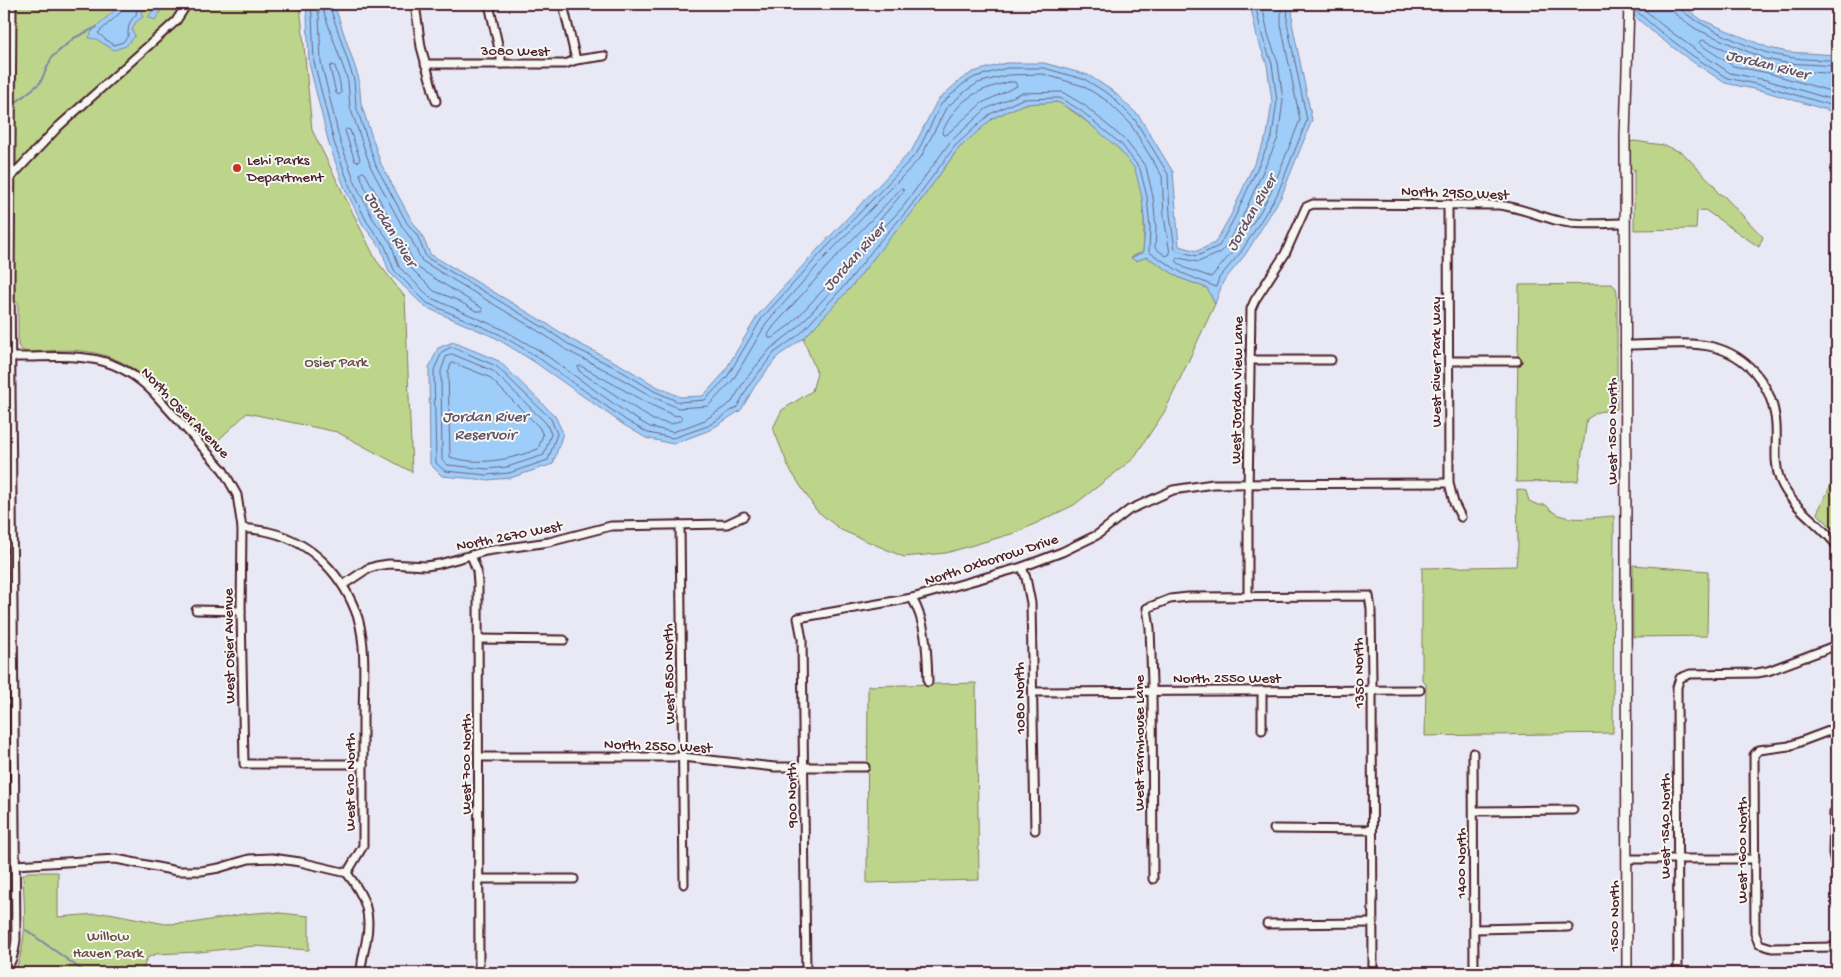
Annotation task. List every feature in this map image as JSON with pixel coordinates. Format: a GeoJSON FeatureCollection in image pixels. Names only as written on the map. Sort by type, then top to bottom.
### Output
{"type":"FeatureCollection","features":[{"type":"Feature","properties":{"kind":"street"},"geometry":{"type":"LineString","coordinates":[[4,973],[15,950],[16,940],[7,408],[10,357],[12,4]]}},
{"type":"Feature","properties":{"kind":"street"},"geometry":{"type":"LineString","coordinates":[[12,176],[58,127],[176,20],[187,4]]}},
{"type":"Feature","properties":{"kind":"street"},"geometry":{"type":"LineString","coordinates":[[415,4],[425,64],[436,101]]}},
{"type":"Feature","properties":{"kind":"street"},"geometry":{"type":"LineString","coordinates":[[489,4],[501,64]]}},
{"type":"Feature","properties":{"kind":"street"},"geometry":{"type":"LineString","coordinates":[[563,4],[576,60]]}},
{"type":"Feature","properties":{"kind":"street","name":"West 1500 North"},"geometry":{"type":"LineString","coordinates":[[1627,859],[1625,90],[1629,4]]}},
{"type":"Feature","properties":{"kind":"street","name":"3080 West"},"geometry":{"type":"LineString","coordinates":[[425,64],[565,64],[576,60],[604,56]]}},
{"type":"Feature","properties":{"kind":"street","name":"North 2950 West"},"geometry":{"type":"LineString","coordinates":[[1313,204],[1498,205],[1513,206],[1560,221],[1576,223],[1625,223]]}},
{"type":"Feature","properties":{"kind":"street","name":"West Jordan View Lane"},"geometry":{"type":"LineString","coordinates":[[1248,595],[1251,310],[1254,300],[1285,254],[1306,207],[1313,204]]}},
{"type":"Feature","properties":{"kind":"street","name":"West River Park Way"},"geometry":{"type":"LineString","coordinates":[[1448,204],[1449,483],[1454,502],[1461,517]]}},
{"type":"Feature","properties":{"kind":"street"},"geometry":{"type":"LineString","coordinates":[[1625,345],[1712,346],[1738,357],[1749,366],[1767,388],[1774,405],[1776,421],[1774,453],[1780,480],[1788,495],[1799,508],[1820,526],[1837,546]]}},
{"type":"Feature","properties":{"kind":"street","name":"North Osier Avenue"},"geometry":{"type":"LineString","coordinates":[[10,357],[93,358],[111,363],[142,381],[223,470],[237,495],[242,528]]}},
{"type":"Feature","properties":{"kind":"street"},"geometry":{"type":"LineString","coordinates":[[1250,360],[1331,360]]}},
{"type":"Feature","properties":{"kind":"street"},"geometry":{"type":"LineString","coordinates":[[1450,362],[1517,361]]}},
{"type":"Feature","properties":{"kind":"street","name":"North Oxborrow Drive"},"geometry":{"type":"LineString","coordinates":[[798,618],[912,598],[1022,567],[1062,552],[1097,535],[1129,510],[1173,490],[1213,484],[1449,483]]}},
{"type":"Feature","properties":{"kind":"street","name":"North 2670 West"},"geometry":{"type":"LineString","coordinates":[[342,585],[366,569],[376,566],[389,564],[426,566],[439,564],[486,551],[549,542],[611,526],[726,524],[744,516]]}},
{"type":"Feature","properties":{"kind":"street","name":"West 850 North"},"geometry":{"type":"LineString","coordinates":[[680,525],[684,884]]}},
{"type":"Feature","properties":{"kind":"street"},"geometry":{"type":"LineString","coordinates":[[242,528],[268,532],[303,546],[328,566],[342,585]]}},
{"type":"Feature","properties":{"kind":"street","name":"West Osier Avenue"},"geometry":{"type":"LineString","coordinates":[[242,528],[241,611],[244,764],[363,764]]}},
{"type":"Feature","properties":{"kind":"street","name":"West 700 North"},"geometry":{"type":"LineString","coordinates":[[471,555],[478,584],[479,973]]}},
{"type":"Feature","properties":{"kind":"street","name":"1080 North"},"geometry":{"type":"LineString","coordinates":[[1022,567],[1031,603],[1035,830]]}},
{"type":"Feature","properties":{"kind":"street","name":"West 610 North"},"geometry":{"type":"LineString","coordinates":[[342,585],[358,618],[363,653],[363,846],[347,874]]}},
{"type":"Feature","properties":{"kind":"street","name":"1350 North"},"geometry":{"type":"LineString","coordinates":[[1147,608],[1170,599],[1188,597],[1248,595],[1369,596],[1371,609],[1372,690],[1373,973]]}},
{"type":"Feature","properties":{"kind":"street"},"geometry":{"type":"LineString","coordinates":[[912,598],[918,607],[926,639],[928,682]]}},
{"type":"Feature","properties":{"kind":"street","name":"West Farmhouse Lane"},"geometry":{"type":"LineString","coordinates":[[1147,608],[1150,628],[1152,691],[1153,878]]}},
{"type":"Feature","properties":{"kind":"street"},"geometry":{"type":"LineString","coordinates":[[196,610],[241,611]]}},
{"type":"Feature","properties":{"kind":"street","name":"900 North"},"geometry":{"type":"LineString","coordinates":[[798,618],[802,639],[806,973]]}},
{"type":"Feature","properties":{"kind":"street"},"geometry":{"type":"LineString","coordinates":[[479,639],[564,640]]}},
{"type":"Feature","properties":{"kind":"street","name":"West 1540 North"},"geometry":{"type":"LineString","coordinates":[[1678,973],[1678,687],[1680,678],[1690,674],[1757,673],[1768,671],[1837,645]]}},
{"type":"Feature","properties":{"kind":"street","name":"North 2550 West"},"geometry":{"type":"LineString","coordinates":[[1033,692],[1420,690]]}},
{"type":"Feature","properties":{"kind":"street"},"geometry":{"type":"LineString","coordinates":[[1262,691],[1262,730]]}},
{"type":"Feature","properties":{"kind":"street","name":"West 1600 North"},"geometry":{"type":"LineString","coordinates":[[1837,728],[1789,746],[1759,750],[1754,755],[1755,932],[1759,944],[1772,948],[1837,947]]}},
{"type":"Feature","properties":{"kind":"street","name":"1400 North"},"geometry":{"type":"LineString","coordinates":[[1473,752],[1474,973]]}},
{"type":"Feature","properties":{"kind":"street","name":"North 2550 West"},"geometry":{"type":"LineString","coordinates":[[479,757],[682,757],[775,767],[865,767]]}},
{"type":"Feature","properties":{"kind":"street"},"geometry":{"type":"LineString","coordinates":[[1474,811],[1574,810]]}},
{"type":"Feature","properties":{"kind":"street"},"geometry":{"type":"LineString","coordinates":[[1835,811],[1833,853],[1836,867]]}},
{"type":"Feature","properties":{"kind":"street"},"geometry":{"type":"LineString","coordinates":[[1274,829],[1372,830]]}},
{"type":"Feature","properties":{"kind":"street"},"geometry":{"type":"LineString","coordinates":[[15,865],[116,859],[177,871],[202,871],[249,859],[272,858],[300,862],[347,874],[364,899],[369,915],[362,959],[362,973]]}},
{"type":"Feature","properties":{"kind":"street"},"geometry":{"type":"LineString","coordinates":[[1627,859],[1755,859]]}},
{"type":"Feature","properties":{"kind":"street","name":"1500 North"},"geometry":{"type":"LineString","coordinates":[[1627,859],[1627,973]]}},
{"type":"Feature","properties":{"kind":"street"},"geometry":{"type":"LineString","coordinates":[[479,879],[574,879]]}},
{"type":"Feature","properties":{"kind":"street"},"geometry":{"type":"LineString","coordinates":[[1267,924],[1372,923]]}},
{"type":"Feature","properties":{"kind":"street"},"geometry":{"type":"LineString","coordinates":[[1475,929],[1568,928]]}},
{"type":"Feature","properties":{"kind":"green space","name":"Osier Park"},"geometry":{"type":"Polygon","coordinates":[[[4,4],[300,4],[312,130],[376,260],[405,297],[412,472],[337,432],[247,413],[210,448],[160,390],[146,378],[114,358],[87,351],[27,352],[21,350],[18,345],[18,302],[6,302],[4,4]]]}},
{"type":"Feature","properties":{"kind":"green space"},"geometry":{"type":"Polygon","coordinates":[[[1058,102],[1089,123],[1113,143],[1136,171],[1143,201],[1144,242],[1143,252],[1131,257],[1136,261],[1147,257],[1180,278],[1207,288],[1215,304],[1165,411],[1133,459],[1074,505],[1018,532],[946,553],[904,557],[841,530],[816,510],[789,468],[773,428],[782,410],[812,391],[817,373],[804,338],[852,286],[911,214],[958,149],[993,118],[1024,104],[1058,102]]]}},
{"type":"Feature","properties":{"kind":"green space"},"geometry":{"type":"Polygon","coordinates":[[[1634,141],[1663,145],[1683,153],[1714,185],[1718,193],[1724,196],[1763,237],[1759,247],[1705,210],[1697,211],[1696,229],[1634,230],[1634,170],[1636,170],[1630,169],[1629,144],[1634,141]]]}},
{"type":"Feature","properties":{"kind":"green space"},"geometry":{"type":"Polygon","coordinates":[[[1612,284],[1616,288],[1617,293],[1617,409],[1598,412],[1587,419],[1578,481],[1516,482],[1519,285],[1612,284]]]}},
{"type":"Feature","properties":{"kind":"green space"},"geometry":{"type":"Polygon","coordinates":[[[1837,473],[1837,533],[1817,513],[1837,473]]]}},
{"type":"Feature","properties":{"kind":"green space"},"geometry":{"type":"Polygon","coordinates":[[[1517,489],[1526,491],[1529,501],[1538,505],[1546,505],[1552,511],[1568,518],[1614,516],[1613,733],[1425,736],[1426,684],[1422,680],[1422,568],[1516,566],[1518,545],[1517,489]]]}},
{"type":"Feature","properties":{"kind":"green space"},"geometry":{"type":"Polygon","coordinates":[[[1633,565],[1708,571],[1707,636],[1633,637],[1633,565]]]}},
{"type":"Feature","properties":{"kind":"green space"},"geometry":{"type":"Polygon","coordinates":[[[976,683],[979,880],[867,883],[868,686],[976,683]]]}},
{"type":"Feature","properties":{"kind":"green space","name":"Willow Haven Park"},"geometry":{"type":"Polygon","coordinates":[[[28,872],[58,872],[58,917],[109,913],[165,924],[192,923],[244,914],[270,912],[309,916],[309,950],[255,946],[156,954],[147,958],[144,973],[14,973],[19,961],[24,937],[23,875],[28,872]]]}},
{"type":"Feature","properties":{"kind":"water"},"geometry":{"type":"Polygon","coordinates":[[[119,4],[149,4],[141,11],[143,17],[136,22],[132,30],[135,36],[126,46],[114,50],[96,39],[89,38],[94,29],[119,4]]]}},
{"type":"Feature","properties":{"kind":"water"},"geometry":{"type":"Polygon","coordinates":[[[158,4],[165,4],[155,20],[148,17],[158,4]]]}},
{"type":"Feature","properties":{"kind":"water","name":"Jordan River"},"geometry":{"type":"Polygon","coordinates":[[[305,4],[334,4],[359,79],[361,104],[381,164],[412,221],[421,233],[430,254],[574,341],[680,397],[703,396],[723,374],[758,315],[912,150],[937,101],[960,80],[973,72],[1006,63],[1044,63],[1088,75],[1113,91],[1139,116],[1173,172],[1179,246],[1197,251],[1215,243],[1231,215],[1267,135],[1272,102],[1267,65],[1257,37],[1250,4],[1293,4],[1292,23],[1312,120],[1281,197],[1245,255],[1223,282],[1215,304],[1207,288],[1180,278],[1147,257],[1136,261],[1131,258],[1143,252],[1145,228],[1142,198],[1135,169],[1118,148],[1077,113],[1058,102],[1024,104],[993,118],[958,149],[911,214],[852,286],[804,338],[778,356],[755,386],[741,410],[710,430],[673,444],[646,438],[496,338],[425,307],[389,272],[381,248],[363,225],[345,189],[329,144],[309,63],[305,4]]]}},
{"type":"Feature","properties":{"kind":"water","name":"Jordan River"},"geometry":{"type":"Polygon","coordinates":[[[1621,4],[1680,4],[1702,20],[1769,48],[1788,52],[1837,55],[1837,113],[1763,91],[1725,83],[1655,34],[1621,4]]]}},
{"type":"Feature","properties":{"kind":"water","name":"Jordan River Reservoir"},"geometry":{"type":"Polygon","coordinates":[[[453,342],[499,361],[555,416],[563,433],[553,464],[510,478],[487,480],[442,476],[430,464],[429,368],[438,348],[453,342]]]}},
{"type":"Feature","properties":{"kind":"waterway"},"geometry":{"type":"LineString","coordinates":[[15,103],[40,83],[52,57],[74,38],[97,27]]}},
{"type":"Feature","properties":{"kind":"waterway"},"geometry":{"type":"LineString","coordinates":[[4,758],[5,902],[8,918]]}},
{"type":"Feature","properties":{"kind":"waterway"},"geometry":{"type":"LineString","coordinates":[[26,930],[86,973]]}},
{"type":"Feature","properties":{"kind":"place","name":"Lehi Parks Department"},"geometry":{"type":"Point","coordinates":[237,168]}}]}
